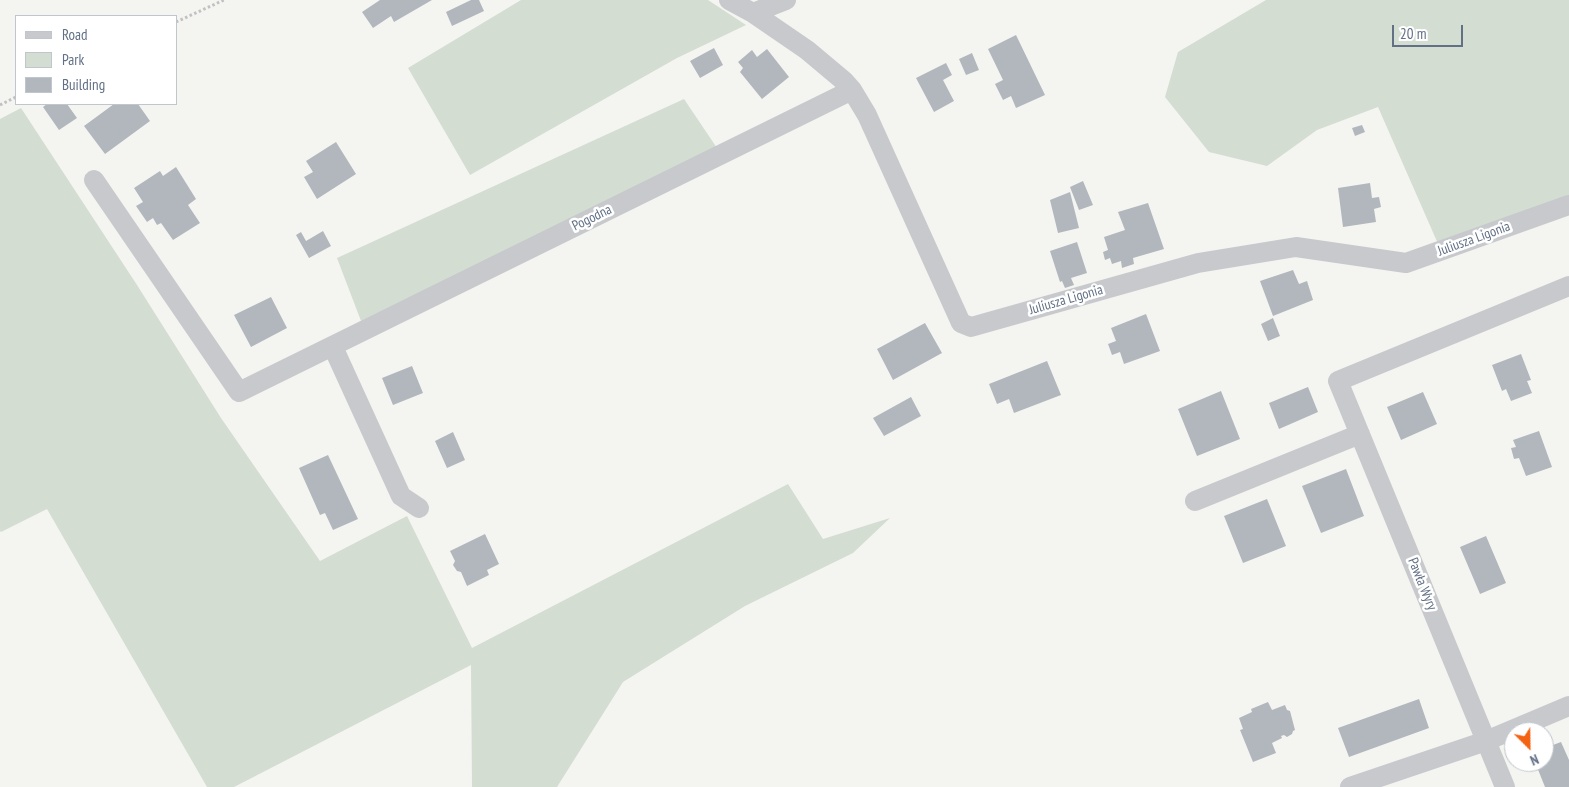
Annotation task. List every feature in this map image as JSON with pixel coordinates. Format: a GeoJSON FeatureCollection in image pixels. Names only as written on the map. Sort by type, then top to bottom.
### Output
{"type":"FeatureCollection","features":[{"type":"Feature","properties":{"kind":"street","name":"Juliusza Ligonia"},"geometry":{"type":"LineString","coordinates":[[728,0],[753,14],[807,50],[852,90],[866,115],[961,323],[966,326],[971,327],[1198,262],[1296,247],[1406,263],[1569,205]]}},
{"type":"Feature","properties":{"kind":"street"},"geometry":{"type":"LineString","coordinates":[[753,14],[786,0]]}},
{"type":"Feature","properties":{"kind":"street","name":"Pogodna"},"geometry":{"type":"LineString","coordinates":[[94,180],[239,392],[852,90]]}},
{"type":"Feature","properties":{"kind":"street","name":"Pawła Wyry"},"geometry":{"type":"LineString","coordinates":[[1505,787],[1338,381],[1569,286]]}},
{"type":"Feature","properties":{"kind":"street"},"geometry":{"type":"LineString","coordinates":[[333,347],[401,496],[419,508]]}},
{"type":"Feature","properties":{"kind":"street"},"geometry":{"type":"LineString","coordinates":[[1195,501],[1360,434]]}},
{"type":"Feature","properties":{"kind":"street"},"geometry":{"type":"LineString","coordinates":[[1350,787],[1486,741],[1569,706]]}},
{"type":"Feature","properties":{"kind":"path"},"geometry":{"type":"LineString","coordinates":[[178,21],[224,0]]}},
{"type":"Feature","properties":{"kind":"path"},"geometry":{"type":"LineString","coordinates":[[0,105],[15,98]]}},
{"type":"Feature","properties":{"kind":"green space"},"geometry":{"type":"Polygon","coordinates":[[[521,0],[708,0],[746,25],[677,58],[470,175],[408,68],[521,0]]]}},
{"type":"Feature","properties":{"kind":"green space"},"geometry":{"type":"Polygon","coordinates":[[[1266,0],[1569,0],[1569,198],[1439,246],[1378,107],[1317,130],[1267,166],[1209,152],[1165,97],[1178,52],[1266,0]]]}},
{"type":"Feature","properties":{"kind":"green space"},"geometry":{"type":"Polygon","coordinates":[[[684,99],[717,148],[361,321],[337,258],[684,99]]]}},
{"type":"Feature","properties":{"kind":"green space"},"geometry":{"type":"Polygon","coordinates":[[[21,108],[137,285],[221,418],[320,561],[407,516],[472,648],[788,484],[823,539],[890,518],[853,553],[745,606],[623,682],[557,787],[472,787],[471,665],[234,787],[207,787],[47,509],[0,531],[0,119],[21,108]]]}},
{"type":"Feature","properties":{"kind":"building"},"geometry":{"type":"Polygon","coordinates":[[[380,0],[432,0],[394,22],[391,16],[373,28],[362,12],[380,0]]]}},
{"type":"Feature","properties":{"kind":"building"},"geometry":{"type":"Polygon","coordinates":[[[471,0],[479,0],[484,11],[452,26],[446,12],[471,0]]]}},
{"type":"Feature","properties":{"kind":"building"},"geometry":{"type":"Polygon","coordinates":[[[1016,35],[1045,95],[1016,108],[1011,96],[1003,100],[995,84],[1003,80],[988,49],[1016,35]]]}},
{"type":"Feature","properties":{"kind":"building"},"geometry":{"type":"Polygon","coordinates":[[[714,48],[723,65],[700,78],[690,61],[714,48]]]}},
{"type":"Feature","properties":{"kind":"building"},"geometry":{"type":"Polygon","coordinates":[[[767,49],[789,77],[762,99],[740,72],[743,68],[738,62],[752,50],[757,57],[767,49]]]}},
{"type":"Feature","properties":{"kind":"building"},"geometry":{"type":"Polygon","coordinates":[[[972,53],[979,70],[966,75],[959,59],[972,53]]]}},
{"type":"Feature","properties":{"kind":"building"},"geometry":{"type":"Polygon","coordinates":[[[946,63],[952,75],[943,80],[954,101],[934,112],[916,78],[946,63]]]}},
{"type":"Feature","properties":{"kind":"building"},"geometry":{"type":"Polygon","coordinates":[[[46,105],[68,105],[77,118],[59,130],[43,107],[46,105]]]}},
{"type":"Feature","properties":{"kind":"building"},"geometry":{"type":"Polygon","coordinates":[[[113,105],[139,105],[150,121],[105,154],[84,126],[113,105]]]}},
{"type":"Feature","properties":{"kind":"building"},"geometry":{"type":"Polygon","coordinates":[[[1362,125],[1365,132],[1355,136],[1352,128],[1362,125]]]}},
{"type":"Feature","properties":{"kind":"building"},"geometry":{"type":"Polygon","coordinates":[[[336,142],[356,174],[317,199],[304,177],[313,172],[306,161],[336,142]]]}},
{"type":"Feature","properties":{"kind":"building"},"geometry":{"type":"Polygon","coordinates":[[[176,167],[196,199],[188,205],[200,223],[173,240],[161,223],[157,225],[153,218],[147,222],[136,206],[143,202],[134,188],[160,171],[163,176],[176,167]]]}},
{"type":"Feature","properties":{"kind":"building"},"geometry":{"type":"Polygon","coordinates":[[[1083,181],[1093,205],[1079,210],[1070,187],[1083,181]]]}},
{"type":"Feature","properties":{"kind":"building"},"geometry":{"type":"Polygon","coordinates":[[[1370,183],[1372,198],[1379,197],[1381,207],[1374,209],[1376,222],[1343,227],[1338,188],[1370,183]]]}},
{"type":"Feature","properties":{"kind":"building"},"geometry":{"type":"Polygon","coordinates":[[[1070,192],[1079,228],[1058,233],[1050,200],[1070,192]]]}},
{"type":"Feature","properties":{"kind":"building"},"geometry":{"type":"Polygon","coordinates":[[[1148,203],[1164,249],[1133,258],[1134,264],[1122,268],[1121,261],[1112,264],[1110,258],[1105,260],[1103,252],[1108,250],[1104,237],[1125,230],[1118,212],[1148,203]]]}},
{"type":"Feature","properties":{"kind":"building"},"geometry":{"type":"Polygon","coordinates":[[[323,231],[331,246],[309,258],[296,235],[301,232],[306,241],[323,231]]]}},
{"type":"Feature","properties":{"kind":"building"},"geometry":{"type":"Polygon","coordinates":[[[1077,242],[1087,273],[1071,278],[1074,285],[1065,288],[1062,281],[1060,282],[1050,251],[1077,242]]]}},
{"type":"Feature","properties":{"kind":"building"},"geometry":{"type":"Polygon","coordinates":[[[1293,270],[1299,284],[1307,281],[1313,300],[1273,316],[1260,281],[1293,270]]]}},
{"type":"Feature","properties":{"kind":"building"},"geometry":{"type":"Polygon","coordinates":[[[271,297],[287,328],[251,347],[234,315],[271,297]]]}},
{"type":"Feature","properties":{"kind":"building"},"geometry":{"type":"Polygon","coordinates":[[[1146,314],[1160,351],[1124,364],[1120,352],[1112,355],[1108,344],[1116,341],[1111,328],[1146,314]]]}},
{"type":"Feature","properties":{"kind":"building"},"geometry":{"type":"Polygon","coordinates":[[[1273,318],[1280,336],[1268,341],[1261,324],[1273,318]]]}},
{"type":"Feature","properties":{"kind":"building"},"geometry":{"type":"Polygon","coordinates":[[[925,323],[942,353],[893,380],[877,349],[925,323]]]}},
{"type":"Feature","properties":{"kind":"building"},"geometry":{"type":"Polygon","coordinates":[[[1521,354],[1531,380],[1527,381],[1532,393],[1511,401],[1506,389],[1502,391],[1492,365],[1521,354]]]}},
{"type":"Feature","properties":{"kind":"building"},"geometry":{"type":"Polygon","coordinates":[[[1047,361],[1061,395],[1014,413],[1009,399],[997,404],[989,384],[1047,361]]]}},
{"type":"Feature","properties":{"kind":"building"},"geometry":{"type":"Polygon","coordinates":[[[412,366],[423,393],[393,405],[382,378],[412,366]]]}},
{"type":"Feature","properties":{"kind":"building"},"geometry":{"type":"Polygon","coordinates":[[[1308,387],[1318,412],[1279,429],[1269,403],[1308,387]]]}},
{"type":"Feature","properties":{"kind":"building"},"geometry":{"type":"Polygon","coordinates":[[[1221,391],[1240,439],[1197,456],[1178,409],[1221,391]]]}},
{"type":"Feature","properties":{"kind":"building"},"geometry":{"type":"Polygon","coordinates":[[[1423,392],[1437,424],[1401,440],[1387,407],[1423,392]]]}},
{"type":"Feature","properties":{"kind":"building"},"geometry":{"type":"Polygon","coordinates":[[[911,397],[921,416],[884,436],[873,418],[911,397]]]}},
{"type":"Feature","properties":{"kind":"building"},"geometry":{"type":"Polygon","coordinates":[[[1539,431],[1552,467],[1526,476],[1519,458],[1514,459],[1511,448],[1516,447],[1513,440],[1539,431]]]}},
{"type":"Feature","properties":{"kind":"building"},"geometry":{"type":"Polygon","coordinates":[[[453,432],[465,460],[447,468],[435,441],[453,432]]]}},
{"type":"Feature","properties":{"kind":"building"},"geometry":{"type":"Polygon","coordinates":[[[328,455],[358,519],[333,530],[325,513],[320,515],[299,468],[328,455]]]}},
{"type":"Feature","properties":{"kind":"building"},"geometry":{"type":"Polygon","coordinates":[[[1346,469],[1364,516],[1321,533],[1302,486],[1346,469]]]}},
{"type":"Feature","properties":{"kind":"building"},"geometry":{"type":"Polygon","coordinates":[[[1267,499],[1286,546],[1243,563],[1224,516],[1267,499]]]}},
{"type":"Feature","properties":{"kind":"building"},"geometry":{"type":"Polygon","coordinates":[[[485,534],[499,564],[487,570],[489,575],[467,586],[461,572],[457,571],[453,565],[455,561],[450,551],[485,534]]]}},
{"type":"Feature","properties":{"kind":"building"},"geometry":{"type":"Polygon","coordinates":[[[1486,536],[1506,583],[1480,594],[1460,547],[1486,536]]]}},
{"type":"Feature","properties":{"kind":"building"},"geometry":{"type":"Polygon","coordinates":[[[1419,699],[1429,728],[1349,757],[1338,728],[1419,699]]]}},
{"type":"Feature","properties":{"kind":"building"},"geometry":{"type":"Polygon","coordinates":[[[1268,702],[1272,710],[1285,705],[1287,710],[1290,711],[1295,730],[1287,737],[1281,736],[1282,738],[1272,743],[1276,753],[1253,762],[1240,730],[1243,729],[1239,718],[1252,712],[1251,709],[1268,702]]]}},
{"type":"Feature","properties":{"kind":"building"},"geometry":{"type":"Polygon","coordinates":[[[1561,742],[1569,760],[1569,787],[1545,787],[1539,772],[1554,772],[1554,745],[1561,742]]]}}]}
